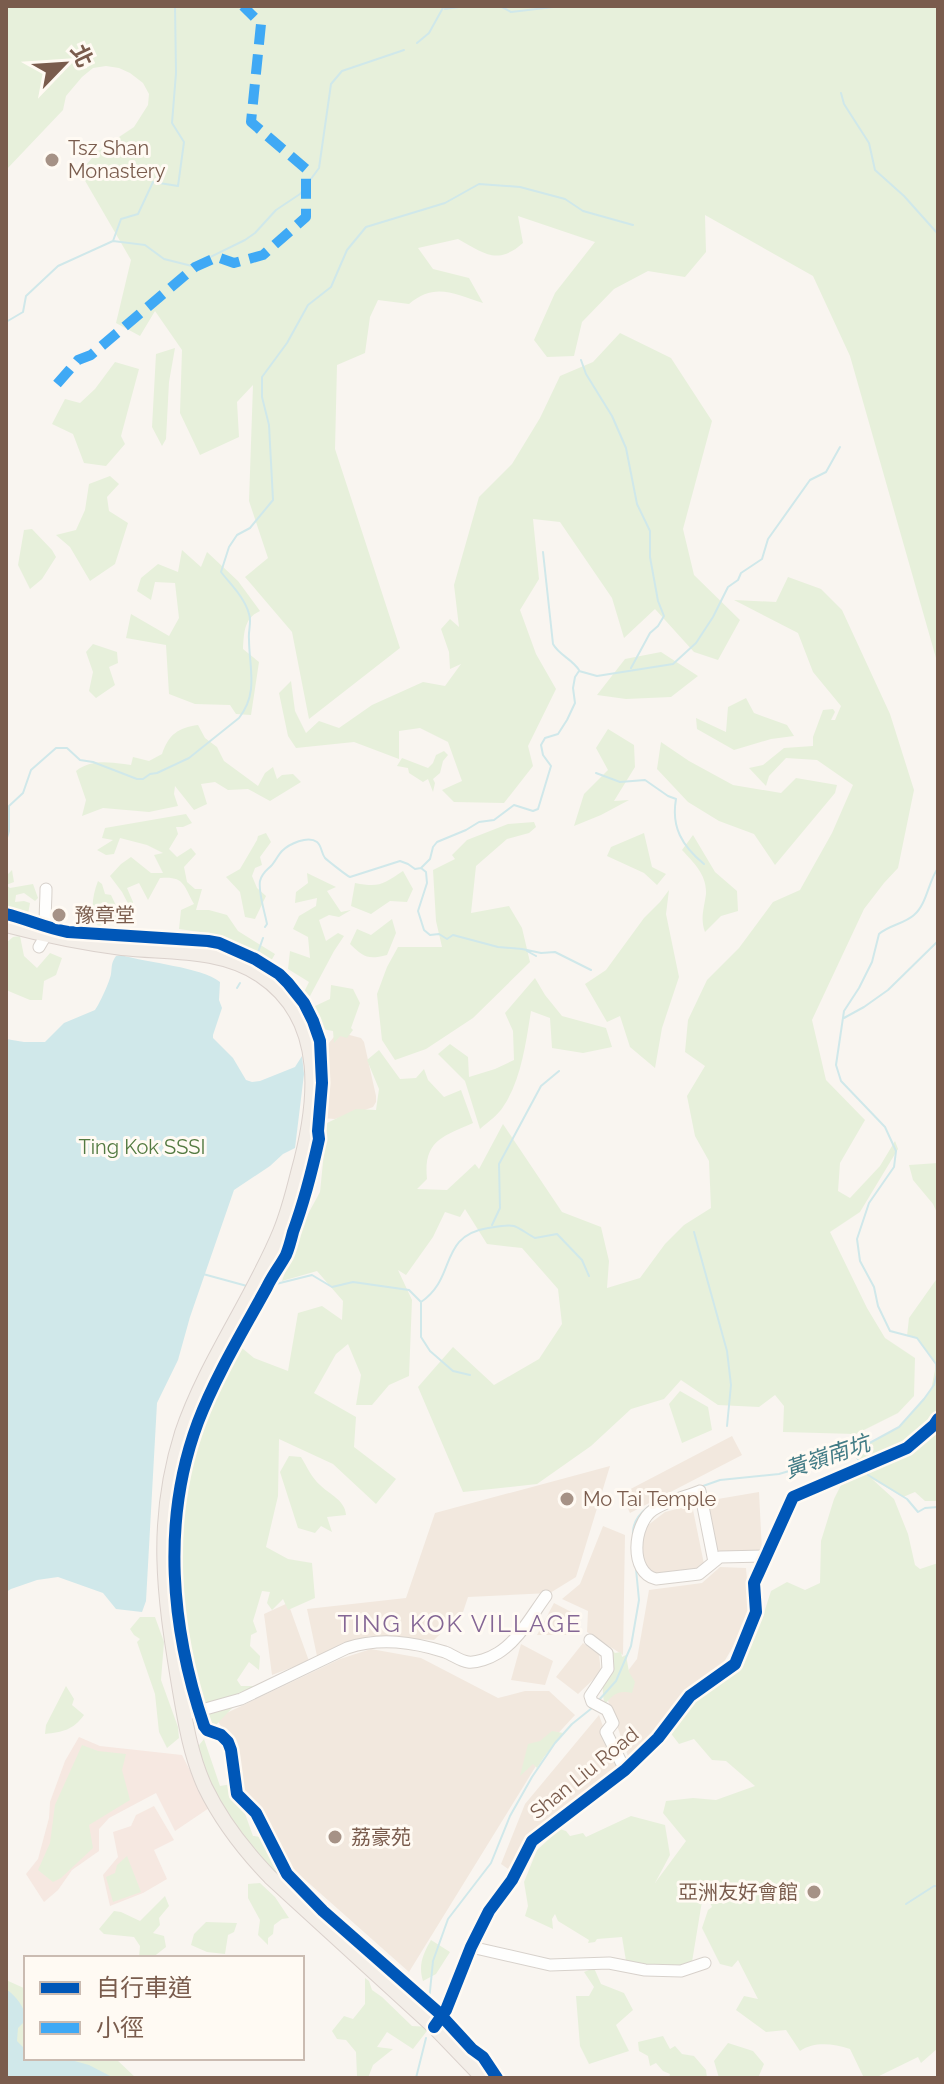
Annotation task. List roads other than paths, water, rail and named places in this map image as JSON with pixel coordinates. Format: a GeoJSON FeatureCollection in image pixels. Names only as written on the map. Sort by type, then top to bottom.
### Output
{"type":"FeatureCollection","features":[{"type":"Feature","properties":{"kind":"main road"},"geometry":{"type":"LineString","coordinates":[[6,925],[42,941],[209,956],[246,967],[285,996],[300,1020],[312,1068],[310,1114],[307,1143],[289,1207],[269,1257],[197,1397],[171,1474],[164,1520],[164,1583],[184,1715],[193,1757],[205,1786],[230,1829],[255,1862],[434,2027],[483,2078]]}},
{"type":"Feature","properties":{"kind":"street"},"geometry":{"type":"LineString","coordinates":[[42,941],[46,889]]}},
{"type":"Feature","properties":{"kind":"street","name":"Shan Liu Road"},"geometry":{"type":"LineString","coordinates":[[434,2027],[446,2010],[489,1911],[512,1880],[532,1841],[625,1770],[658,1738],[690,1696],[735,1664],[756,1612],[754,1583],[793,1497],[907,1448],[938,1419]]}},
{"type":"Feature","properties":{"kind":"street"},"geometry":{"type":"LineString","coordinates":[[714,1562],[700,1491],[654,1509],[645,1517],[640,1528],[638,1556],[642,1569],[656,1579],[699,1574],[714,1562],[720,1557],[766,1556]]}},
{"type":"Feature","properties":{"kind":"street"},"geometry":{"type":"LineString","coordinates":[[184,1715],[241,1699],[347,1648],[365,1643],[393,1641],[446,1652],[470,1663],[487,1659],[509,1644],[546,1596]]}},
{"type":"Feature","properties":{"kind":"street"},"geometry":{"type":"LineString","coordinates":[[590,1640],[607,1653],[608,1669],[590,1696],[592,1702],[607,1710],[613,1723],[606,1732],[625,1770]]}},
{"type":"Feature","properties":{"kind":"street"},"geometry":{"type":"LineString","coordinates":[[471,1947],[550,1965],[609,1963],[645,1970],[681,1971],[705,1963]]}},
{"type":"Feature","properties":{"kind":"water","name":"Ting Kok SSSI"},"geometry":{"type":"Polygon","coordinates":[[[121,955],[187,969],[220,982],[222,1008],[213,1038],[233,1058],[246,1080],[260,1081],[295,1067],[302,1056],[304,1074],[295,1148],[234,1190],[178,1360],[157,1403],[146,1601],[142,1612],[116,1609],[103,1593],[58,1577],[37,1580],[6,1592],[6,1039],[45,1042],[64,1023],[95,1010],[109,982],[113,961],[121,955]]]}},
{"type":"Feature","properties":{"kind":"water"},"geometry":{"type":"Polygon","coordinates":[[[6,1989],[24,2011],[24,2022],[18,2028],[17,2041],[24,2048],[24,2060],[71,2060],[114,2078],[6,2078],[6,1989]]]}},
{"type":"Feature","properties":{"kind":"waterway"},"geometry":{"type":"LineString","coordinates":[[113,241],[121,219],[138,214],[153,182],[178,186],[184,142],[172,123],[176,73],[175,6]]}},
{"type":"Feature","properties":{"kind":"waterway"},"geometry":{"type":"LineString","coordinates":[[417,43],[429,33],[444,6]]}},
{"type":"Feature","properties":{"kind":"waterway"},"geometry":{"type":"LineString","coordinates":[[445,9],[466,6]]}},
{"type":"Feature","properties":{"kind":"waterway"},"geometry":{"type":"LineString","coordinates":[[500,6],[511,12],[562,6]]}},
{"type":"Feature","properties":{"kind":"waterway"},"geometry":{"type":"LineString","coordinates":[[6,322],[23,312],[26,296],[58,266],[113,241],[145,245],[164,259],[192,266],[245,240],[276,210],[300,194],[319,168],[331,84],[342,71],[404,50]]}},
{"type":"Feature","properties":{"kind":"waterway"},"geometry":{"type":"LineString","coordinates":[[841,93],[844,104],[869,143],[875,170],[904,196],[938,234]]}},
{"type":"Feature","properties":{"kind":"waterway"},"geometry":{"type":"LineString","coordinates":[[6,841],[9,806],[23,793],[31,770],[56,748],[67,748],[80,760],[143,779],[189,758],[239,718],[245,708],[252,680],[250,617],[241,597],[221,572],[229,547],[237,535],[250,528],[273,500],[269,425],[262,397],[262,377],[287,343],[308,305],[331,287],[347,250],[366,227],[445,203],[479,184],[520,187],[565,199],[583,211],[633,225]]}},
{"type":"Feature","properties":{"kind":"waterway"},"geometry":{"type":"LineString","coordinates":[[581,360],[626,448],[637,504],[650,531],[650,557],[664,616],[650,633],[631,668]]}},
{"type":"Feature","properties":{"kind":"waterway"},"geometry":{"type":"LineString","coordinates":[[421,868],[430,859],[437,842],[479,822],[494,820],[514,805],[533,811],[538,809],[551,766],[543,755],[541,745],[545,738],[558,734],[567,720],[575,703],[573,688],[579,671],[597,676],[673,664],[696,643],[728,587],[738,580],[741,573],[762,559],[768,539],[810,480],[826,472],[840,447]]}},
{"type":"Feature","properties":{"kind":"waterway"},"geometry":{"type":"LineString","coordinates":[[543,552],[553,644],[579,670]]}},
{"type":"Feature","properties":{"kind":"waterway"},"geometry":{"type":"LineString","coordinates":[[596,773],[620,782],[645,780],[676,799],[675,818],[680,835],[704,864]]}},
{"type":"Feature","properties":{"kind":"waterway"},"geometry":{"type":"LineString","coordinates":[[265,927],[260,886],[262,876],[285,848],[309,839],[317,842],[325,858],[350,877],[400,861],[415,869],[421,868],[426,872],[427,883],[418,911],[424,930],[430,935],[439,934],[447,939],[453,935],[498,947],[555,952],[591,970]]}},
{"type":"Feature","properties":{"kind":"waterway","name":"黃嶺南坑"},"geometry":{"type":"LineString","coordinates":[[703,1486],[720,1480],[779,1474],[853,1452],[899,1427],[934,1385],[936,1364],[917,1338],[890,1331],[878,1306],[874,1287],[860,1261],[857,1239],[869,1203],[894,1167],[896,1151],[885,1127],[841,1081],[836,1065],[844,1011],[872,962],[879,934],[910,918],[918,910],[938,868]]}},
{"type":"Feature","properties":{"kind":"waterway"},"geometry":{"type":"LineString","coordinates":[[6,892],[7,900]]}},
{"type":"Feature","properties":{"kind":"waterway"},"geometry":{"type":"LineString","coordinates":[[256,958],[263,938]]}},
{"type":"Feature","properties":{"kind":"waterway"},"geometry":{"type":"LineString","coordinates":[[844,1018],[888,990],[938,941]]}},
{"type":"Feature","properties":{"kind":"waterway"},"geometry":{"type":"LineString","coordinates":[[527,951],[536,956]]}},
{"type":"Feature","properties":{"kind":"waterway"},"geometry":{"type":"LineString","coordinates":[[237,988],[240,983]]}},
{"type":"Feature","properties":{"kind":"waterway"},"geometry":{"type":"LineString","coordinates":[[492,1225],[500,1208],[499,1164],[541,1086],[559,1071]]}},
{"type":"Feature","properties":{"kind":"waterway"},"geometry":{"type":"LineString","coordinates":[[268,1286],[312,1275],[332,1287],[353,1282],[409,1290],[421,1302],[440,1281],[454,1249],[462,1240],[472,1232],[508,1225],[535,1238],[557,1234],[582,1260],[589,1276]]}},
{"type":"Feature","properties":{"kind":"waterway"},"geometry":{"type":"LineString","coordinates":[[694,1232],[727,1351],[731,1385],[727,1426]]}},
{"type":"Feature","properties":{"kind":"waterway"},"geometry":{"type":"LineString","coordinates":[[203,1274],[247,1286]]}},
{"type":"Feature","properties":{"kind":"waterway"},"geometry":{"type":"LineString","coordinates":[[421,1303],[421,1337],[430,1351],[453,1371],[470,1375]]}},
{"type":"Feature","properties":{"kind":"waterway"},"geometry":{"type":"LineString","coordinates":[[854,1453],[861,1464]]}},
{"type":"Feature","properties":{"kind":"waterway"},"geometry":{"type":"LineString","coordinates":[[865,1470],[868,1475],[907,1499],[918,1512],[938,1507]]}},
{"type":"Feature","properties":{"kind":"waterway","name":"黃嶺南坑"},"geometry":{"type":"LineString","coordinates":[[633,1535],[637,1519],[648,1507]]}},
{"type":"Feature","properties":{"kind":"waterway","name":"黃嶺南坑"},"geometry":{"type":"LineString","coordinates":[[599,1700],[616,1681],[631,1646],[639,1600],[636,1569]]}},
{"type":"Feature","properties":{"kind":"waterway","name":"黃嶺南坑"},"geometry":{"type":"LineString","coordinates":[[429,2001],[433,1961],[448,1919],[491,1863],[510,1816],[555,1743],[592,1708]]}},
{"type":"Feature","properties":{"kind":"waterway"},"geometry":{"type":"LineString","coordinates":[[906,1904],[938,1886]]}},
{"type":"Feature","properties":{"kind":"waterway"},"geometry":{"type":"LineString","coordinates":[[416,2078],[426,2038]]}},
{"type":"Feature","properties":{"kind":"place","name":"Tsz Shan Monastery"},"geometry":{"type":"Point","coordinates":[52,160]}},
{"type":"Feature","properties":{"kind":"place","name":"豫章堂"},"geometry":{"type":"Point","coordinates":[59,915]}},
{"type":"Feature","properties":{"kind":"place","name":"Mo Tai Temple"},"geometry":{"type":"Point","coordinates":[567,1499]}},
{"type":"Feature","properties":{"kind":"place","name":"荔豪苑"},"geometry":{"type":"Point","coordinates":[335,1837]}},
{"type":"Feature","properties":{"kind":"place","name":"亞洲友好會館"},"geometry":{"type":"Point","coordinates":[814,1892]}},
{"type":"Feature","properties":{"kind":"district","name":"TING KOK VILLAGE"},"geometry":{"type":"Point","coordinates":[460,1623]}}]}
